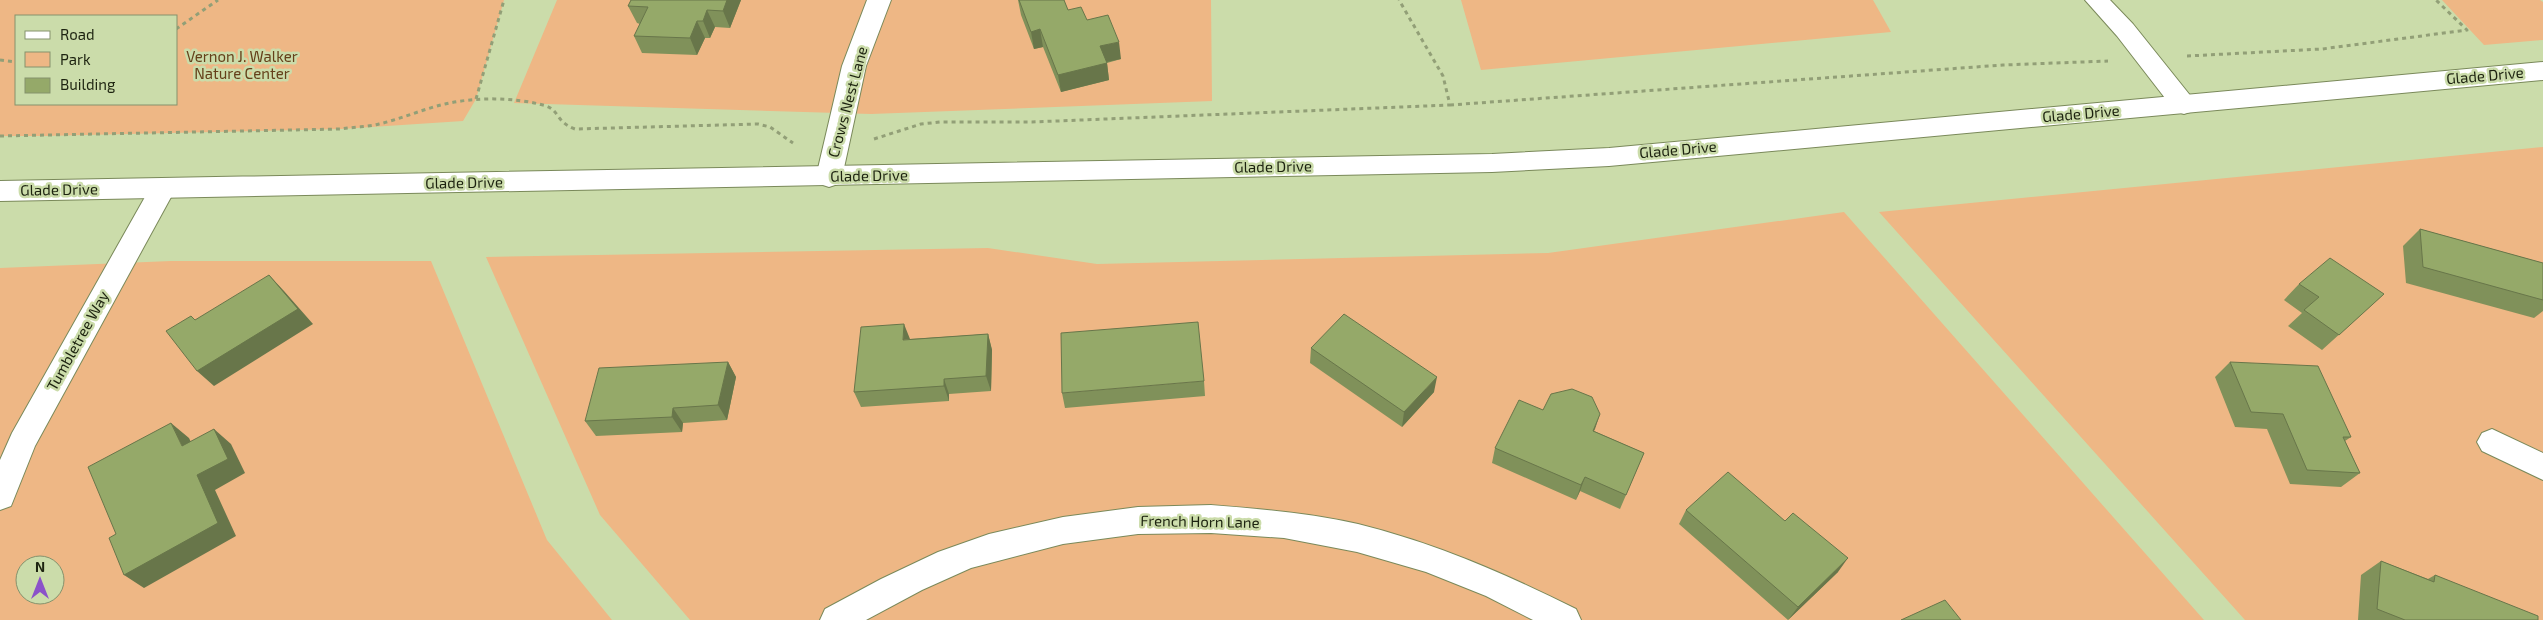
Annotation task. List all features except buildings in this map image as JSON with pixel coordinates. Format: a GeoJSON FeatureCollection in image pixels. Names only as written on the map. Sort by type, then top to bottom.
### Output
{"type":"FeatureCollection","features":[{"type":"Feature","properties":{"kind":"street","name":"Crows Nest Lane"},"geometry":{"type":"LineString","coordinates":[[829,177],[854,66],[879,0]]}},
{"type":"Feature","properties":{"kind":"street"},"geometry":{"type":"LineString","coordinates":[[2097,0],[2125,30],[2184,105]]}},
{"type":"Feature","properties":{"kind":"street","name":"Glade Drive"},"geometry":{"type":"LineString","coordinates":[[0,190],[829,177],[1492,163],[1609,157],[2543,71]]}},
{"type":"Feature","properties":{"kind":"street","name":"Tumbletree Way"},"geometry":{"type":"LineString","coordinates":[[0,497],[22,442],[163,188]]}},
{"type":"Feature","properties":{"kind":"street"},"geometry":{"type":"LineString","coordinates":[[2492,442],[2543,467]]}},
{"type":"Feature","properties":{"kind":"street","name":"French Horn Lane"},"geometry":{"type":"LineString","coordinates":[[836,620],[914,578],[987,548],[1068,528],[1144,520],[1238,520],[1321,529],[1406,550],[1485,579],[1565,620]]}},
{"type":"Feature","properties":{"kind":"path"},"geometry":{"type":"LineString","coordinates":[[178,28],[218,0]]}},
{"type":"Feature","properties":{"kind":"path"},"geometry":{"type":"LineString","coordinates":[[476,99],[504,0]]}},
{"type":"Feature","properties":{"kind":"path"},"geometry":{"type":"LineString","coordinates":[[1399,0],[1443,76],[1450,104]]}},
{"type":"Feature","properties":{"kind":"path"},"geometry":{"type":"LineString","coordinates":[[0,136],[341,129],[378,124],[445,104],[476,99],[517,100],[543,104],[552,108],[563,125],[575,129],[758,124],[770,126],[792,144],[876,138],[921,124],[940,122],[1032,122],[1450,104],[1993,66],[2322,49],[2467,30],[2436,0]]}},
{"type":"Feature","properties":{"kind":"path"},"geometry":{"type":"LineString","coordinates":[[0,60],[15,62]]}},
{"type":"Feature","properties":{"kind":"green space","name":"Vernon J. Walker Nature Center"},"geometry":{"type":"Polygon","coordinates":[[[0,0],[504,0],[476,99],[463,121],[341,129],[0,136],[0,0]]]}},
{"type":"Feature","properties":{"kind":"green space"},"geometry":{"type":"Polygon","coordinates":[[[557,0],[1211,0],[1212,101],[871,114],[514,103],[557,0]]]}},
{"type":"Feature","properties":{"kind":"green space"},"geometry":{"type":"Polygon","coordinates":[[[1461,0],[1873,0],[1891,32],[1481,70],[1461,0]]]}},
{"type":"Feature","properties":{"kind":"green space"},"geometry":{"type":"Polygon","coordinates":[[[2442,0],[2540,0],[2543,2],[2543,40],[2484,45],[2442,0]]]}},
{"type":"Feature","properties":{"kind":"green space"},"geometry":{"type":"Polygon","coordinates":[[[2543,147],[2543,620],[2245,620],[1879,212],[2543,147]]]}},
{"type":"Feature","properties":{"kind":"green space"},"geometry":{"type":"Polygon","coordinates":[[[1844,212],[2204,620],[690,620],[600,515],[486,257],[988,248],[1097,264],[1548,253],[1844,212]]]}},
{"type":"Feature","properties":{"kind":"green space"},"geometry":{"type":"Polygon","coordinates":[[[171,261],[431,261],[547,540],[612,620],[0,620],[0,268],[171,261]]]}}]}
